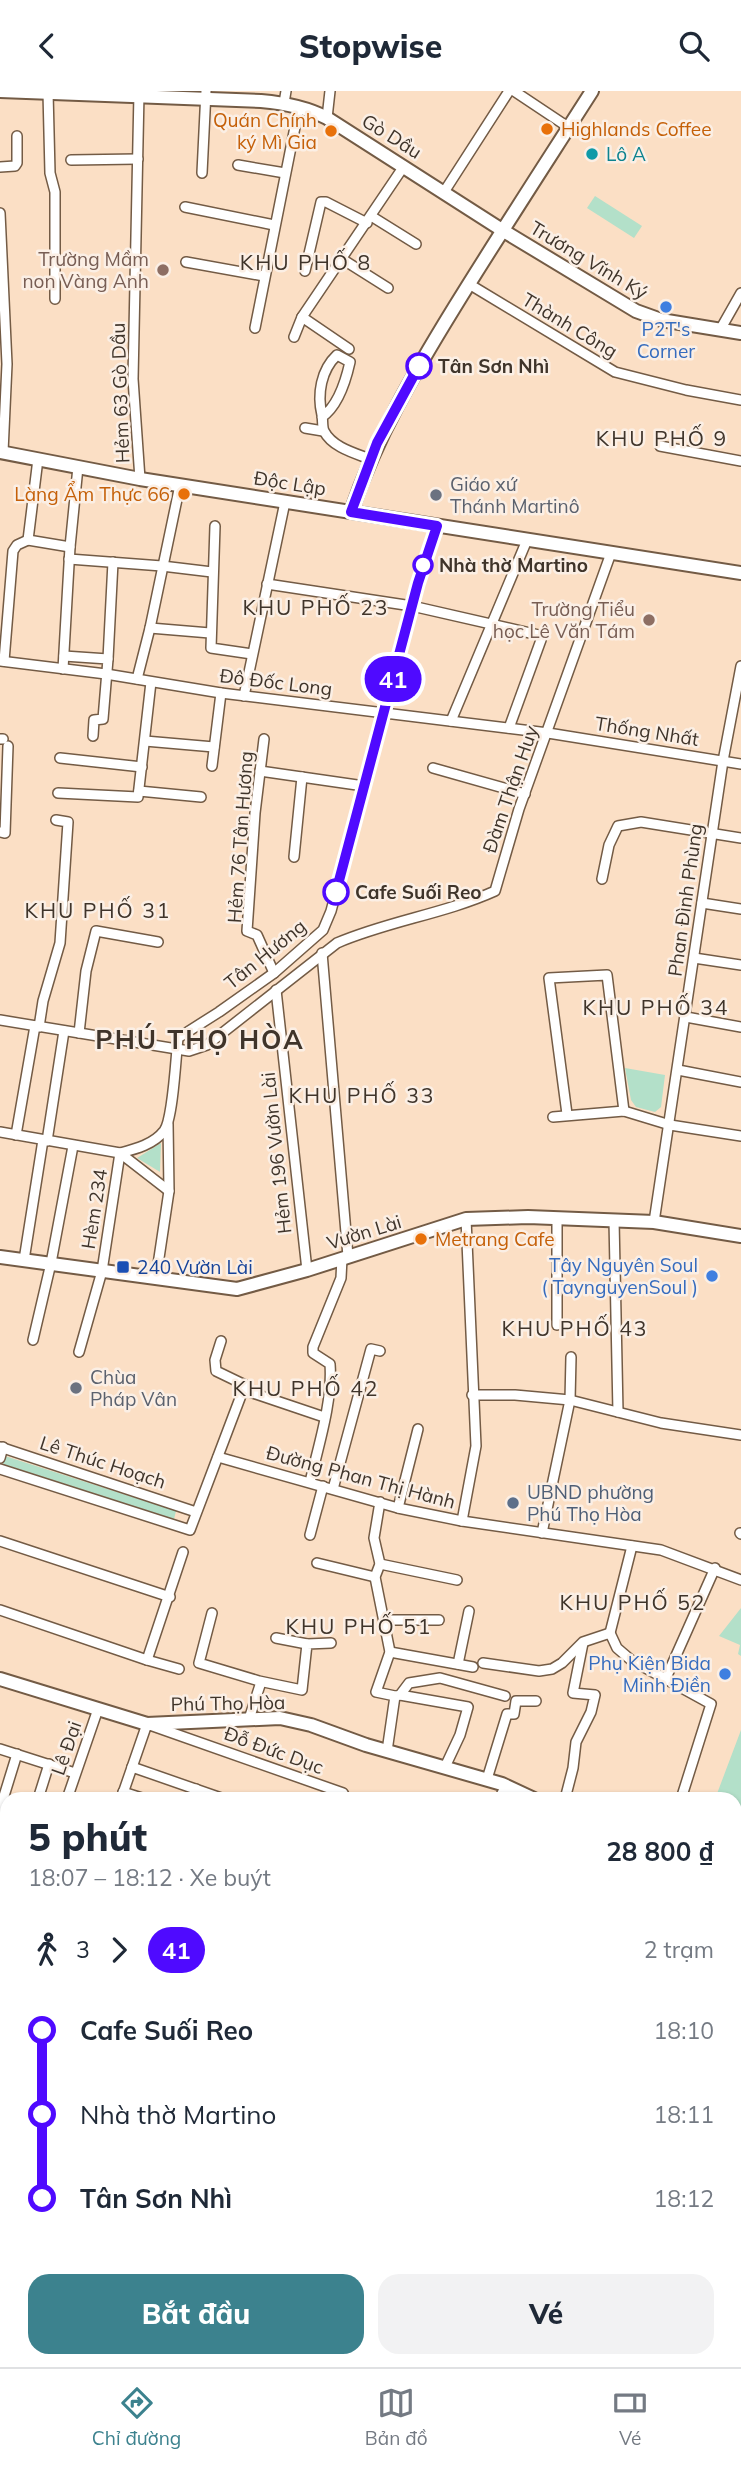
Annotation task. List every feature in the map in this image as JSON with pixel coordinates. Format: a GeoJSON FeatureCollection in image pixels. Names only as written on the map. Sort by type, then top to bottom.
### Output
{"type":"FeatureCollection","features":[{"type":"Feature","properties":{"kind":"street","name":"Gò Dầu"},"geometry":{"type":"LineString","coordinates":[[0,91],[285,97],[299,107],[327,118],[502,230]]}},
{"type":"Feature","properties":{"kind":"street"},"geometry":{"type":"LineString","coordinates":[[327,118],[330,91]]}},
{"type":"Feature","properties":{"kind":"street"},"geometry":{"type":"LineString","coordinates":[[444,192],[512,91],[568,127]]}},
{"type":"Feature","properties":{"kind":"street"},"geometry":{"type":"LineString","coordinates":[[351,512],[370,459],[398,403],[502,230],[592,91]]}},
{"type":"Feature","properties":{"kind":"street"},"geometry":{"type":"LineString","coordinates":[[39,92],[55,192],[55,299]]}},
{"type":"Feature","properties":{"kind":"street","name":"Hẻm 63 Gò Dầu"},"geometry":{"type":"LineString","coordinates":[[139,94],[133,379],[140,479]]}},
{"type":"Feature","properties":{"kind":"street"},"geometry":{"type":"LineString","coordinates":[[202,173],[206,95]]}},
{"type":"Feature","properties":{"kind":"street"},"geometry":{"type":"LineString","coordinates":[[255,328],[299,107]]}},
{"type":"Feature","properties":{"kind":"street"},"geometry":{"type":"LineString","coordinates":[[0,167],[15,166],[17,163],[17,136]]}},
{"type":"Feature","properties":{"kind":"street"},"geometry":{"type":"LineString","coordinates":[[71,160],[138,159]]}},
{"type":"Feature","properties":{"kind":"street"},"geometry":{"type":"LineString","coordinates":[[238,165],[285,173]]}},
{"type":"Feature","properties":{"kind":"street"},"geometry":{"type":"LineString","coordinates":[[293,337],[302,317],[404,166]]}},
{"type":"Feature","properties":{"kind":"street"},"geometry":{"type":"LineString","coordinates":[[305,271],[321,202],[369,219],[416,244]]}},
{"type":"Feature","properties":{"kind":"street"},"geometry":{"type":"LineString","coordinates":[[185,207],[274,225]]}},
{"type":"Feature","properties":{"kind":"street"},"geometry":{"type":"LineString","coordinates":[[0,213],[7,364],[2,452]]}},
{"type":"Feature","properties":{"kind":"street","name":"Trương Vĩnh Ký"},"geometry":{"type":"LineString","coordinates":[[502,230],[644,315],[741,333]]}},
{"type":"Feature","properties":{"kind":"street"},"geometry":{"type":"LineString","coordinates":[[342,258],[388,288]]}},
{"type":"Feature","properties":{"kind":"street"},"geometry":{"type":"LineString","coordinates":[[186,262],[264,277]]}},
{"type":"Feature","properties":{"kind":"street","name":"Thành Công"},"geometry":{"type":"LineString","coordinates":[[469,284],[615,372],[686,390],[741,400]]}},
{"type":"Feature","properties":{"kind":"street"},"geometry":{"type":"LineString","coordinates":[[720,330],[741,293]]}},
{"type":"Feature","properties":{"kind":"street"},"geometry":{"type":"LineString","coordinates":[[302,317],[349,349]]}},
{"type":"Feature","properties":{"kind":"street"},"geometry":{"type":"LineString","coordinates":[[322,417],[330,412],[347,376],[350,362],[337,355],[327,364],[322,380],[319,405],[323,431]]}},
{"type":"Feature","properties":{"kind":"street"},"geometry":{"type":"LineString","coordinates":[[305,428],[323,431],[339,447],[370,459]]}},
{"type":"Feature","properties":{"kind":"street"},"geometry":{"type":"LineString","coordinates":[[660,446],[741,461]]}},
{"type":"Feature","properties":{"kind":"street","name":"Độc Lập"},"geometry":{"type":"LineString","coordinates":[[2,452],[140,479],[741,573]]}},
{"type":"Feature","properties":{"kind":"street"},"geometry":{"type":"LineString","coordinates":[[28,540],[38,459]]}},
{"type":"Feature","properties":{"kind":"street"},"geometry":{"type":"LineString","coordinates":[[63,669],[69,559],[78,467]]}},
{"type":"Feature","properties":{"kind":"street"},"geometry":{"type":"LineString","coordinates":[[137,679],[180,485]]}},
{"type":"Feature","properties":{"kind":"street"},"geometry":{"type":"LineString","coordinates":[[244,696],[285,502]]}},
{"type":"Feature","properties":{"kind":"street"},"geometry":{"type":"LineString","coordinates":[[215,526],[211,648],[253,654]]}},
{"type":"Feature","properties":{"kind":"street","name":"Tân Hương"},"geometry":{"type":"LineString","coordinates":[[177,1051],[178,1038],[274,973],[323,930],[331,911],[412,606],[437,526]]}},
{"type":"Feature","properties":{"kind":"street"},"geometry":{"type":"LineString","coordinates":[[2,661],[13,551],[28,540],[70,547]]}},
{"type":"Feature","properties":{"kind":"street"},"geometry":{"type":"LineString","coordinates":[[451,722],[527,540]]}},
{"type":"Feature","properties":{"kind":"street","name":"Đàm Thận Huy"},"geometry":{"type":"LineString","coordinates":[[177,1051],[189,1051],[208,1045],[337,943],[357,934],[468,903],[495,891],[525,794],[611,553]]}},
{"type":"Feature","properties":{"kind":"street"},"geometry":{"type":"LineString","coordinates":[[69,559],[212,572]]}},
{"type":"Feature","properties":{"kind":"street"},"geometry":{"type":"LineString","coordinates":[[93,736],[94,720],[103,719],[113,562]]}},
{"type":"Feature","properties":{"kind":"street"},"geometry":{"type":"LineString","coordinates":[[267,584],[412,606],[491,623],[542,638],[509,728]]}},
{"type":"Feature","properties":{"kind":"street"},"geometry":{"type":"LineString","coordinates":[[150,628],[210,633]]}},
{"type":"Feature","properties":{"kind":"street"},"geometry":{"type":"LineString","coordinates":[[64,656],[108,659]]}},
{"type":"Feature","properties":{"kind":"street","name":"Đô Đốc Long"},"geometry":{"type":"LineString","coordinates":[[2,661],[106,674],[221,693],[548,733]]}},
{"type":"Feature","properties":{"kind":"street","name":"Phan Đình Phùng"},"geometry":{"type":"LineString","coordinates":[[654,1222],[723,761],[738,696],[741,666]]}},
{"type":"Feature","properties":{"kind":"street"},"geometry":{"type":"LineString","coordinates":[[58,793],[138,797],[151,682]]}},
{"type":"Feature","properties":{"kind":"street"},"geometry":{"type":"LineString","coordinates":[[212,766],[221,693]]}},
{"type":"Feature","properties":{"kind":"street","name":"Thống Nhất"},"geometry":{"type":"LineString","coordinates":[[548,733],[741,764]]}},
{"type":"Feature","properties":{"kind":"street","name":"Hẻm 76 Tân Hương"},"geometry":{"type":"LineString","coordinates":[[264,739],[255,813],[247,931],[257,935],[274,973]]}},
{"type":"Feature","properties":{"kind":"street"},"geometry":{"type":"LineString","coordinates":[[2,833],[4,741]]}},
{"type":"Feature","properties":{"kind":"street"},"geometry":{"type":"LineString","coordinates":[[145,741],[214,747]]}},
{"type":"Feature","properties":{"kind":"street"},"geometry":{"type":"LineString","coordinates":[[60,758],[142,767]]}},
{"type":"Feature","properties":{"kind":"street"},"geometry":{"type":"LineString","coordinates":[[433,768],[525,794]]}},
{"type":"Feature","properties":{"kind":"street"},"geometry":{"type":"LineString","coordinates":[[260,771],[364,786]]}},
{"type":"Feature","properties":{"kind":"street"},"geometry":{"type":"LineString","coordinates":[[294,857],[302,777]]}},
{"type":"Feature","properties":{"kind":"street"},"geometry":{"type":"LineString","coordinates":[[139,792],[201,797]]}},
{"type":"Feature","properties":{"kind":"street"},"geometry":{"type":"LineString","coordinates":[[16,1135],[37,1027],[60,943],[68,822],[57,820]]}},
{"type":"Feature","properties":{"kind":"street"},"geometry":{"type":"LineString","coordinates":[[602,879],[609,845],[618,827],[641,822],[741,838]]}},
{"type":"Feature","properties":{"kind":"street"},"geometry":{"type":"LineString","coordinates":[[702,903],[741,909]]}},
{"type":"Feature","properties":{"kind":"street"},"geometry":{"type":"LineString","coordinates":[[323,930],[337,943]]}},
{"type":"Feature","properties":{"kind":"street"},"geometry":{"type":"LineString","coordinates":[[79,1033],[86,971],[96,931],[158,942]]}},
{"type":"Feature","properties":{"kind":"street"},"geometry":{"type":"LineString","coordinates":[[310,1482],[324,1417],[330,1364],[313,1353],[341,1277],[345,1257],[322,953]]}},
{"type":"Feature","properties":{"kind":"street"},"geometry":{"type":"LineString","coordinates":[[694,958],[741,965]]}},
{"type":"Feature","properties":{"kind":"street"},"geometry":{"type":"LineString","coordinates":[[567,1114],[549,978],[607,975],[624,1111]]}},
{"type":"Feature","properties":{"kind":"street","name":"Hẻm 196 Vườn Lài"},"geometry":{"type":"LineString","coordinates":[[276,990],[307,1270]]}},
{"type":"Feature","properties":{"kind":"street"},"geometry":{"type":"LineString","coordinates":[[686,1017],[741,1027]]}},
{"type":"Feature","properties":{"kind":"street"},"geometry":{"type":"LineString","coordinates":[[0,1020],[177,1051],[168,1124],[169,1191],[156,1278]]}},
{"type":"Feature","properties":{"kind":"street"},"geometry":{"type":"LineString","coordinates":[[24,1260],[64,1031]]}},
{"type":"Feature","properties":{"kind":"street"},"geometry":{"type":"LineString","coordinates":[[678,1070],[741,1081]]}},
{"type":"Feature","properties":{"kind":"street"},"geometry":{"type":"LineString","coordinates":[[553,1117],[624,1111],[670,1125],[741,1136]]}},
{"type":"Feature","properties":{"kind":"street"},"geometry":{"type":"LineString","coordinates":[[0,1132],[120,1153],[135,1150],[157,1138],[168,1124]]}},
{"type":"Feature","properties":{"kind":"street"},"geometry":{"type":"LineString","coordinates":[[33,1340],[73,1146]]}},
{"type":"Feature","properties":{"kind":"street"},"geometry":{"type":"LineString","coordinates":[[120,1153],[169,1191]]}},
{"type":"Feature","properties":{"kind":"street","name":"Hèm 234"},"geometry":{"type":"LineString","coordinates":[[79,1352],[103,1271],[120,1153]]}},
{"type":"Feature","properties":{"kind":"street"},"geometry":{"type":"LineString","coordinates":[[462,1521],[476,1446],[466,1219]]}},
{"type":"Feature","properties":{"kind":"street","name":"Vườn Lài"},"geometry":{"type":"LineString","coordinates":[[0,1257],[237,1289],[307,1270],[466,1219],[654,1222],[741,1236]]}},
{"type":"Feature","properties":{"kind":"street"},"geometry":{"type":"LineString","coordinates":[[557,1219],[557,1325]]}},
{"type":"Feature","properties":{"kind":"street"},"geometry":{"type":"LineString","coordinates":[[614,1220],[618,1412]]}},
{"type":"Feature","properties":{"kind":"street"},"geometry":{"type":"LineString","coordinates":[[193,1522],[245,1385],[216,1371],[215,1360],[221,1341]]}},
{"type":"Feature","properties":{"kind":"street"},"geometry":{"type":"LineString","coordinates":[[310,1535],[328,1488],[371,1349],[380,1351]]}},
{"type":"Feature","properties":{"kind":"street"},"geometry":{"type":"LineString","coordinates":[[542,1533],[570,1400],[571,1357]]}},
{"type":"Feature","properties":{"kind":"street"},"geometry":{"type":"LineString","coordinates":[[244,1390],[324,1417]]}},
{"type":"Feature","properties":{"kind":"street"},"geometry":{"type":"LineString","coordinates":[[472,1395],[515,1395],[570,1400],[661,1423],[741,1435]]}},
{"type":"Feature","properties":{"kind":"street"},"geometry":{"type":"LineString","coordinates":[[398,1508],[418,1429]]}},
{"type":"Feature","properties":{"kind":"street","name":"Lê Thúc Hoạch"},"geometry":{"type":"LineString","coordinates":[[1,1451],[193,1522]]}},
{"type":"Feature","properties":{"kind":"street","name":"Đường Phan Thị Hành"},"geometry":{"type":"LineString","coordinates":[[218,1457],[398,1508],[462,1521],[661,1550],[716,1568],[741,1580]]}},
{"type":"Feature","properties":{"kind":"street","name":"Lê Thúc Hoạch"},"geometry":{"type":"LineString","coordinates":[[0,1469],[193,1522]]}},
{"type":"Feature","properties":{"kind":"street"},"geometry":{"type":"LineString","coordinates":[[380,1503],[374,1538],[380,1564],[375,1577],[390,1652],[376,1692],[468,1707],[460,1735],[445,1767]]}},
{"type":"Feature","properties":{"kind":"street"},"geometry":{"type":"LineString","coordinates":[[0,1541],[170,1597]]}},
{"type":"Feature","properties":{"kind":"street"},"geometry":{"type":"LineString","coordinates":[[632,1546],[610,1633],[617,1648],[631,1660],[711,1705],[683,1792]]}},
{"type":"Feature","properties":{"kind":"street"},"geometry":{"type":"LineString","coordinates":[[147,1660],[183,1552]]}},
{"type":"Feature","properties":{"kind":"street"},"geometry":{"type":"LineString","coordinates":[[317,1563],[375,1577]]}},
{"type":"Feature","properties":{"kind":"street"},"geometry":{"type":"LineString","coordinates":[[380,1564],[457,1580]]}},
{"type":"Feature","properties":{"kind":"street"},"geometry":{"type":"LineString","coordinates":[[666,1678],[716,1568]]}},
{"type":"Feature","properties":{"kind":"street"},"geometry":{"type":"LineString","coordinates":[[0,1610],[179,1669]]}},
{"type":"Feature","properties":{"kind":"street"},"geometry":{"type":"LineString","coordinates":[[458,1664],[469,1611]]}},
{"type":"Feature","properties":{"kind":"street"},"geometry":{"type":"LineString","coordinates":[[212,1613],[199,1663],[261,1682],[302,1690],[307,1644]]}},
{"type":"Feature","properties":{"kind":"street"},"geometry":{"type":"LineString","coordinates":[[385,1619],[439,1620]]}},
{"type":"Feature","properties":{"kind":"street"},"geometry":{"type":"LineString","coordinates":[[483,1663],[539,1671],[552,1669],[583,1642],[610,1633]]}},
{"type":"Feature","properties":{"kind":"street"},"geometry":{"type":"LineString","coordinates":[[276,1638],[307,1644],[331,1643]]}},
{"type":"Feature","properties":{"kind":"street"},"geometry":{"type":"LineString","coordinates":[[567,1792],[576,1742],[592,1712],[595,1695],[573,1693],[583,1642]]}},
{"type":"Feature","properties":{"kind":"street"},"geometry":{"type":"LineString","coordinates":[[390,1652],[473,1667]]}},
{"type":"Feature","properties":{"kind":"street"},"geometry":{"type":"LineString","coordinates":[[387,1751],[397,1696],[409,1683],[440,1678],[505,1696]]}},
{"type":"Feature","properties":{"kind":"street","name":"Phú Thọ Hòa"},"geometry":{"type":"LineString","coordinates":[[0,1679],[147,1724],[280,1718],[301,1722],[387,1751],[487,1779],[519,1792]]}},
{"type":"Feature","properties":{"kind":"street"},"geometry":{"type":"LineString","coordinates":[[248,1719],[261,1682]]}},
{"type":"Feature","properties":{"kind":"street"},"geometry":{"type":"LineString","coordinates":[[487,1779],[507,1714],[514,1714],[516,1700],[536,1700]]}},
{"type":"Feature","properties":{"kind":"street","name":"Lê Đại"},"geometry":{"type":"LineString","coordinates":[[69,1792],[97,1709]]}},
{"type":"Feature","properties":{"kind":"street"},"geometry":{"type":"LineString","coordinates":[[123,1792],[147,1724]]}},
{"type":"Feature","properties":{"kind":"street","name":"Đỗ Đức Dục"},"geometry":{"type":"LineString","coordinates":[[147,1724],[339,1792]]}},
{"type":"Feature","properties":{"kind":"street"},"geometry":{"type":"LineString","coordinates":[[0,1749],[75,1773]]}},
{"type":"Feature","properties":{"kind":"street"},"geometry":{"type":"LineString","coordinates":[[5,1792],[17,1754]]}},
{"type":"Feature","properties":{"kind":"street"},"geometry":{"type":"LineString","coordinates":[[40,1792],[48,1764]]}},
{"type":"Feature","properties":{"kind":"street"},"geometry":{"type":"LineString","coordinates":[[132,1767],[205,1792]]}},
{"type":"Feature","properties":{"kind":"street"},"geometry":{"type":"LineString","coordinates":[[503,1792],[506,1786]]}},
{"type":"Feature","properties":{"kind":"green space"},"geometry":{"type":"Polygon","coordinates":[[[595,196],[642,226],[634,238],[587,208],[595,196]]]}},
{"type":"Feature","properties":{"kind":"green space"},"geometry":{"type":"Polygon","coordinates":[[[625,1068],[665,1075],[661,1107],[655,1112],[636,1107],[631,1100],[625,1068]]]}},
{"type":"Feature","properties":{"kind":"green space"},"geometry":{"type":"Polygon","coordinates":[[[161,1143],[160,1172],[137,1158],[161,1143]]]}},
{"type":"Feature","properties":{"kind":"green space"},"geometry":{"type":"Polygon","coordinates":[[[5,1456],[176,1511],[174,1519],[3,1464],[5,1456]]]}},
{"type":"Feature","properties":{"kind":"green space"},"geometry":{"type":"Polygon","coordinates":[[[741,1608],[741,1656],[738,1654],[740,1645],[719,1636],[741,1608]]]}},
{"type":"Feature","properties":{"kind":"green space"},"geometry":{"type":"Polygon","coordinates":[[[741,1730],[741,1792],[718,1792],[741,1730]]]}},
{"type":"Feature","properties":{"kind":"bus line","name":"41"},"geometry":{"type":"LineString","coordinates":[[336,892],[424,561],[437,526],[351,512],[377,443],[419,366]]}},
{"type":"Feature","properties":{"kind":"place","name":"Highlands Coffee"},"geometry":{"type":"Point","coordinates":[547,129]}},
{"type":"Feature","properties":{"kind":"place","name":"Quán Chính ký Mì Gia"},"geometry":{"type":"Point","coordinates":[331,131]}},
{"type":"Feature","properties":{"kind":"place","name":"Lô A"},"geometry":{"type":"Point","coordinates":[592,154]}},
{"type":"Feature","properties":{"kind":"place","name":"Trường Mầm non Vàng Anh"},"geometry":{"type":"Point","coordinates":[163,270]}},
{"type":"Feature","properties":{"kind":"place","name":"P2T's Corner"},"geometry":{"type":"Point","coordinates":[666,307]}},
{"type":"Feature","properties":{"kind":"place","name":"Tân Sơn Nhì"},"geometry":{"type":"Point","coordinates":[419,366]}},
{"type":"Feature","properties":{"kind":"place","name":"Làng Ẩm Thực 66"},"geometry":{"type":"Point","coordinates":[184,494]}},
{"type":"Feature","properties":{"kind":"place","name":"Giáo xứ Thánh Martinô"},"geometry":{"type":"Point","coordinates":[436,495]}},
{"type":"Feature","properties":{"kind":"place","name":"Nhà thờ Martino"},"geometry":{"type":"Point","coordinates":[423,565]}},
{"type":"Feature","properties":{"kind":"place","name":"Trường Tiểu học Lê Văn Tám"},"geometry":{"type":"Point","coordinates":[649,620]}},
{"type":"Feature","properties":{"kind":"place","name":"Cafe Suối Reo"},"geometry":{"type":"Point","coordinates":[336,892]}},
{"type":"Feature","properties":{"kind":"place","name":"Metrang Cafe"},"geometry":{"type":"Point","coordinates":[421,1239]}},
{"type":"Feature","properties":{"kind":"place","name":"240 Vườn Lài"},"geometry":{"type":"Point","coordinates":[123,1267]}},
{"type":"Feature","properties":{"kind":"place","name":"Tây Nguyên Soul ( TaynguyenSoul )"},"geometry":{"type":"Point","coordinates":[712,1276]}},
{"type":"Feature","properties":{"kind":"place","name":"Chùa Pháp Vân"},"geometry":{"type":"Point","coordinates":[76,1388]}},
{"type":"Feature","properties":{"kind":"place","name":"UBND phường Phú Thọ Hòa"},"geometry":{"type":"Point","coordinates":[513,1503]}},
{"type":"Feature","properties":{"kind":"place","name":"Phụ Kiện Bida Minh Điền"},"geometry":{"type":"Point","coordinates":[725,1674]}},
{"type":"Feature","properties":{"kind":"district","name":"KHU PHỐ 8"},"geometry":{"type":"Point","coordinates":[306,263]}},
{"type":"Feature","properties":{"kind":"district","name":"KHU PHỐ 9"},"geometry":{"type":"Point","coordinates":[662,439]}},
{"type":"Feature","properties":{"kind":"district","name":"KHU PHỐ 23"},"geometry":{"type":"Point","coordinates":[316,608]}},
{"type":"Feature","properties":{"kind":"district","name":"KHU PHỐ 31"},"geometry":{"type":"Point","coordinates":[98,911]}},
{"type":"Feature","properties":{"kind":"district","name":"KHU PHỐ 34"},"geometry":{"type":"Point","coordinates":[656,1008]}},
{"type":"Feature","properties":{"kind":"district","name":"PHÚ THỌ HÒA"},"geometry":{"type":"Point","coordinates":[200,1040]}},
{"type":"Feature","properties":{"kind":"district","name":"KHU PHỐ 33"},"geometry":{"type":"Point","coordinates":[362,1096]}},
{"type":"Feature","properties":{"kind":"district","name":"KHU PHỐ 43"},"geometry":{"type":"Point","coordinates":[575,1329]}},
{"type":"Feature","properties":{"kind":"district","name":"KHU PHỐ 42"},"geometry":{"type":"Point","coordinates":[306,1389]}},
{"type":"Feature","properties":{"kind":"district","name":"KHU PHỐ 52"},"geometry":{"type":"Point","coordinates":[633,1603]}},
{"type":"Feature","properties":{"kind":"district","name":"KHU PHỐ 51"},"geometry":{"type":"Point","coordinates":[359,1627]}}]}
